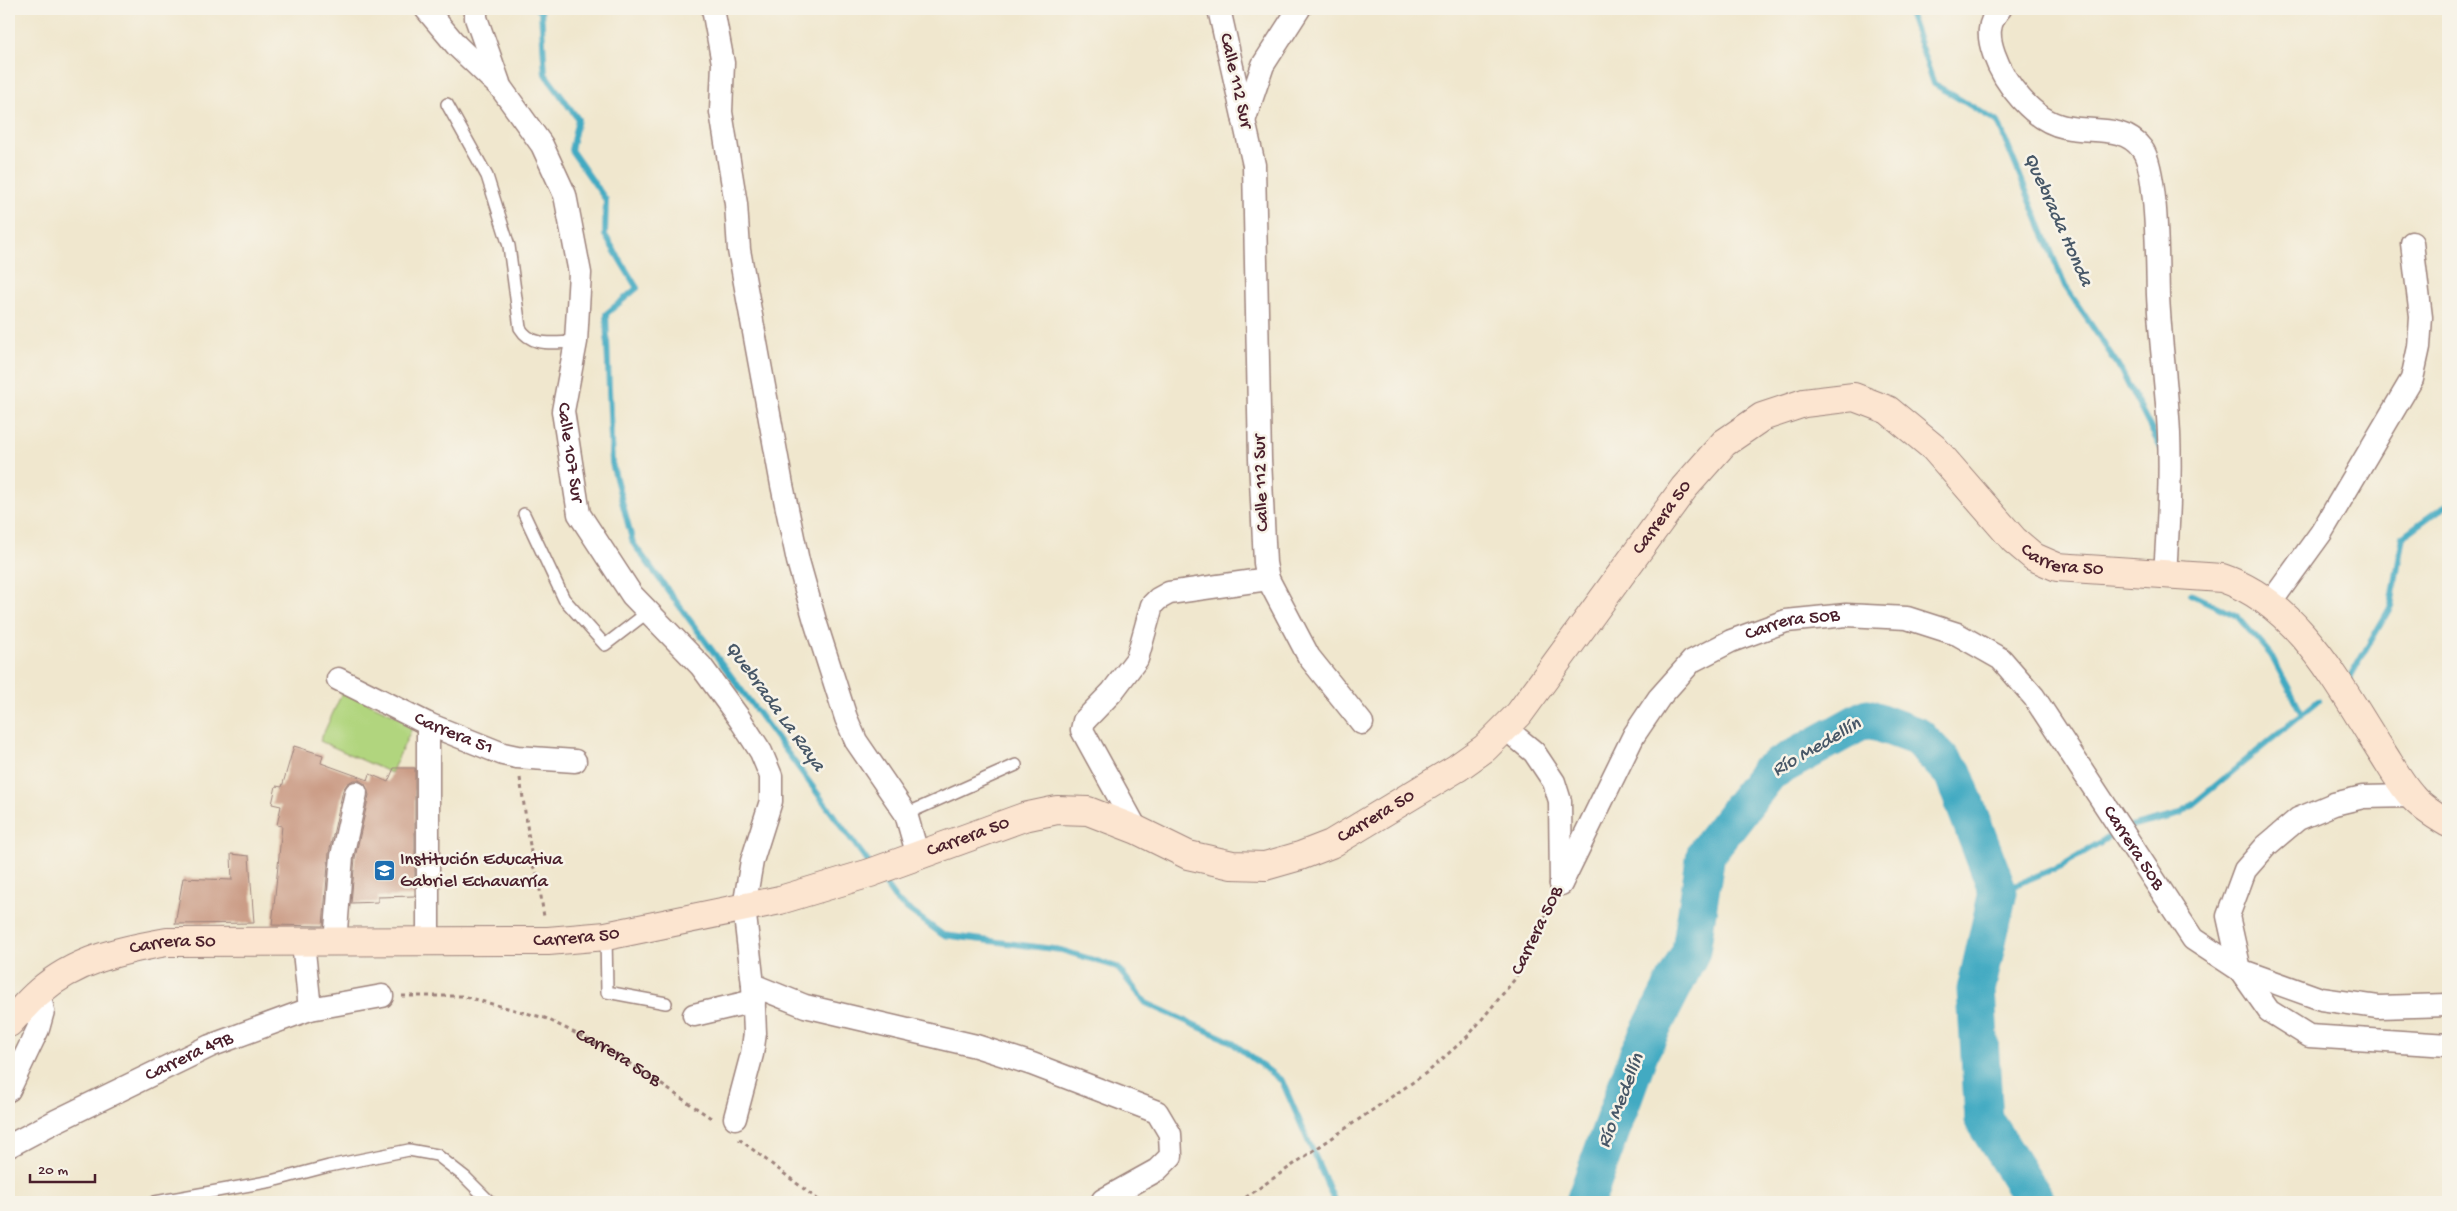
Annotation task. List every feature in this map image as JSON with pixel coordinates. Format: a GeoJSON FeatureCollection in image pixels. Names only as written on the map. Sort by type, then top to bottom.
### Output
{"type":"FeatureCollection","features":[{"type":"Feature","properties":{"kind":"main road","name":"Carrera 50"},"geometry":{"type":"LineString","coordinates":[[9,1023],[39,992],[59,977],[86,962],[124,950],[167,942],[548,941],[606,936],[780,900],[875,871],[1024,817],[1057,810],[1088,811],[1136,830],[1188,855],[1232,865],[1265,866],[1274,864],[1331,844],[1457,768],[1485,748],[1530,699],[1684,488],[1724,443],[1762,417],[1804,403],[1854,397],[1888,410],[1934,448],[2014,540],[2034,557],[2057,567],[2222,578],[2244,585],[2270,602],[2294,624],[2324,663],[2412,796],[2448,823]]}},
{"type":"Feature","properties":{"kind":"street","name":"Calle 107 Sur"},"geometry":{"type":"LineString","coordinates":[[426,9],[457,46],[501,88],[542,145],[565,195],[580,273],[576,342],[563,411],[579,514],[632,595],[701,666],[761,752],[771,776],[771,801],[752,861],[744,908],[753,993],[755,1033],[752,1054],[731,1127]]}},
{"type":"Feature","properties":{"kind":"street"},"geometry":{"type":"LineString","coordinates":[[476,9],[476,18],[501,88]]}},
{"type":"Feature","properties":{"kind":"street"},"geometry":{"type":"LineString","coordinates":[[713,9],[723,63],[721,112],[736,204],[739,250],[782,485],[798,561],[814,621],[856,740],[906,814],[918,856]]}},
{"type":"Feature","properties":{"kind":"street","name":"Calle 112 Sur"},"geometry":{"type":"LineString","coordinates":[[1219,9],[1254,165],[1260,459],[1265,562],[1268,579],[1309,657],[1362,724]]}},
{"type":"Feature","properties":{"kind":"street"},"geometry":{"type":"LineString","coordinates":[[1244,121],[1263,65],[1298,9]]}},
{"type":"Feature","properties":{"kind":"street"},"geometry":{"type":"LineString","coordinates":[[2000,9],[1992,17],[1989,29],[1989,42],[1998,66],[2030,108],[2048,120],[2064,127],[2105,130],[2131,138],[2143,150],[2149,166],[2154,204],[2160,332],[2169,434],[2170,499],[2165,574]]}},
{"type":"Feature","properties":{"kind":"street"},"geometry":{"type":"LineString","coordinates":[[2270,602],[2321,533],[2412,378],[2419,346],[2421,317],[2412,243]]}},
{"type":"Feature","properties":{"kind":"street"},"geometry":{"type":"LineString","coordinates":[[1136,830],[1082,730],[1084,721],[1112,692],[1138,659],[1152,605],[1158,599],[1169,593],[1268,579]]}},
{"type":"Feature","properties":{"kind":"street","name":"Carrera 50B"},"geometry":{"type":"LineString","coordinates":[[1561,884],[1634,735],[1659,698],[1692,662],[1731,641],[1786,621],[1846,615],[1907,618],[1957,634],[2001,659],[2034,697],[2193,939],[2240,970],[2321,999],[2378,1007],[2448,1005]]}},
{"type":"Feature","properties":{"kind":"street","name":"Carrera 51"},"geometry":{"type":"LineString","coordinates":[[338,679],[428,724],[517,757],[575,761]]}},
{"type":"Feature","properties":{"kind":"street"},"geometry":{"type":"LineString","coordinates":[[428,724],[428,941]]}},
{"type":"Feature","properties":{"kind":"street"},"geometry":{"type":"LineString","coordinates":[[1505,728],[1534,752],[1554,782],[1560,801],[1561,884]]}},
{"type":"Feature","properties":{"kind":"street"},"geometry":{"type":"LineString","coordinates":[[335,942],[342,856],[356,793]]}},
{"type":"Feature","properties":{"kind":"street"},"geometry":{"type":"LineString","coordinates":[[2412,796],[2362,797],[2334,804],[2298,819],[2266,846],[2245,870],[2228,916],[2240,970],[2269,1011],[2308,1036],[2448,1045]]}},
{"type":"Feature","properties":{"kind":"street"},"geometry":{"type":"LineString","coordinates":[[303,942],[310,1009]]}},
{"type":"Feature","properties":{"kind":"street"},"geometry":{"type":"LineString","coordinates":[[9,1090],[38,1029],[43,1011],[39,992]]}},
{"type":"Feature","properties":{"kind":"street"},"geometry":{"type":"LineString","coordinates":[[694,1015],[753,993],[976,1046],[1032,1064],[1157,1112],[1170,1134],[1170,1156],[1157,1170],[1104,1200]]}},
{"type":"Feature","properties":{"kind":"street","name":"Carrera 49B"},"geometry":{"type":"LineString","coordinates":[[9,1146],[63,1117],[210,1046],[310,1009],[382,996]]}},
{"type":"Feature","properties":{"kind":"lane"},"geometry":{"type":"LineString","coordinates":[[447,104],[487,176],[509,246],[520,328],[525,337],[532,342],[576,342]]}},
{"type":"Feature","properties":{"kind":"lane"},"geometry":{"type":"LineString","coordinates":[[524,514],[564,599],[605,645],[648,612]]}},
{"type":"Feature","properties":{"kind":"lane"},"geometry":{"type":"LineString","coordinates":[[906,814],[1016,765]]}},
{"type":"Feature","properties":{"kind":"lane"},"geometry":{"type":"LineString","coordinates":[[606,936],[607,992],[666,1003]]}},
{"type":"Feature","properties":{"kind":"lane"},"geometry":{"type":"LineString","coordinates":[[155,1202],[272,1181],[329,1166],[409,1150],[437,1156],[465,1177],[490,1202]]}},
{"type":"Feature","properties":{"kind":"path"},"geometry":{"type":"LineString","coordinates":[[517,757],[533,866],[538,876],[548,941]]}},
{"type":"Feature","properties":{"kind":"path","name":"Carrera 50B"},"geometry":{"type":"LineString","coordinates":[[1239,1202],[1429,1072],[1469,1035],[1516,979],[1561,884]]}},
{"type":"Feature","properties":{"kind":"path","name":"Carrera 50B"},"geometry":{"type":"LineString","coordinates":[[382,996],[462,996],[545,1018],[611,1051],[731,1127],[821,1202]]}},
{"type":"Feature","properties":{"kind":"green space"},"geometry":{"type":"Polygon","coordinates":[[[343,691],[414,724],[391,773],[320,741],[343,691]]]}},
{"type":"Feature","properties":{"kind":"building"},"geometry":{"type":"Polygon","coordinates":[[[294,746],[323,755],[321,763],[368,780],[370,774],[388,782],[394,768],[415,768],[415,896],[378,897],[378,902],[351,903],[355,858],[369,795],[365,784],[359,780],[353,780],[343,790],[329,853],[323,926],[272,925],[282,826],[277,825],[281,806],[272,804],[276,786],[282,787],[294,746]]]}},
{"type":"Feature","properties":{"kind":"building"},"geometry":{"type":"Polygon","coordinates":[[[231,854],[249,856],[254,923],[175,924],[183,878],[232,880],[231,854]]]}},
{"type":"Feature","properties":{"kind":"waterway","name":"Quebrada La Raya"},"geometry":{"type":"LineString","coordinates":[[537,9],[541,11],[545,74],[578,119],[571,150],[606,200],[605,235],[637,288],[606,314],[612,463],[633,543],[871,866]]}},
{"type":"Feature","properties":{"kind":"waterway","name":"Quebrada Honda"},"geometry":{"type":"LineString","coordinates":[[1908,9],[1934,84],[1998,122],[2065,286],[2118,365],[2162,450]]}},
{"type":"Feature","properties":{"kind":"waterway"},"geometry":{"type":"LineString","coordinates":[[2349,679],[2391,606],[2403,536],[2448,503]]}},
{"type":"Feature","properties":{"kind":"waterway","name":"Quebrada Honda"},"geometry":{"type":"LineString","coordinates":[[2190,594],[2237,616],[2271,655],[2302,713]]}},
{"type":"Feature","properties":{"kind":"waterway"},"geometry":{"type":"LineString","coordinates":[[2126,828],[2181,814],[2318,701]]}},
{"type":"Feature","properties":{"kind":"waterway","name":"Río Medellín"},"geometry":{"type":"LineString","coordinates":[[1585,1202],[1639,1053],[1691,951],[1706,853],[1769,772],[1867,718],[1918,737],[1953,773],[1998,892],[1976,990],[1984,1120],[2036,1202]]}},
{"type":"Feature","properties":{"kind":"waterway"},"geometry":{"type":"LineString","coordinates":[[1998,892],[2063,865],[2117,832]]}},
{"type":"Feature","properties":{"kind":"waterway","name":"Quebrada La Raya"},"geometry":{"type":"LineString","coordinates":[[879,876],[897,901],[943,935],[1061,950],[1117,967],[1146,1003],[1230,1041],[1282,1081],[1335,1202]]}},
{"type":"Feature","properties":{"kind":"place","name":"Institución Educativa Gabriel Echavarría"},"geometry":{"type":"Point","coordinates":[384,871]}}]}
